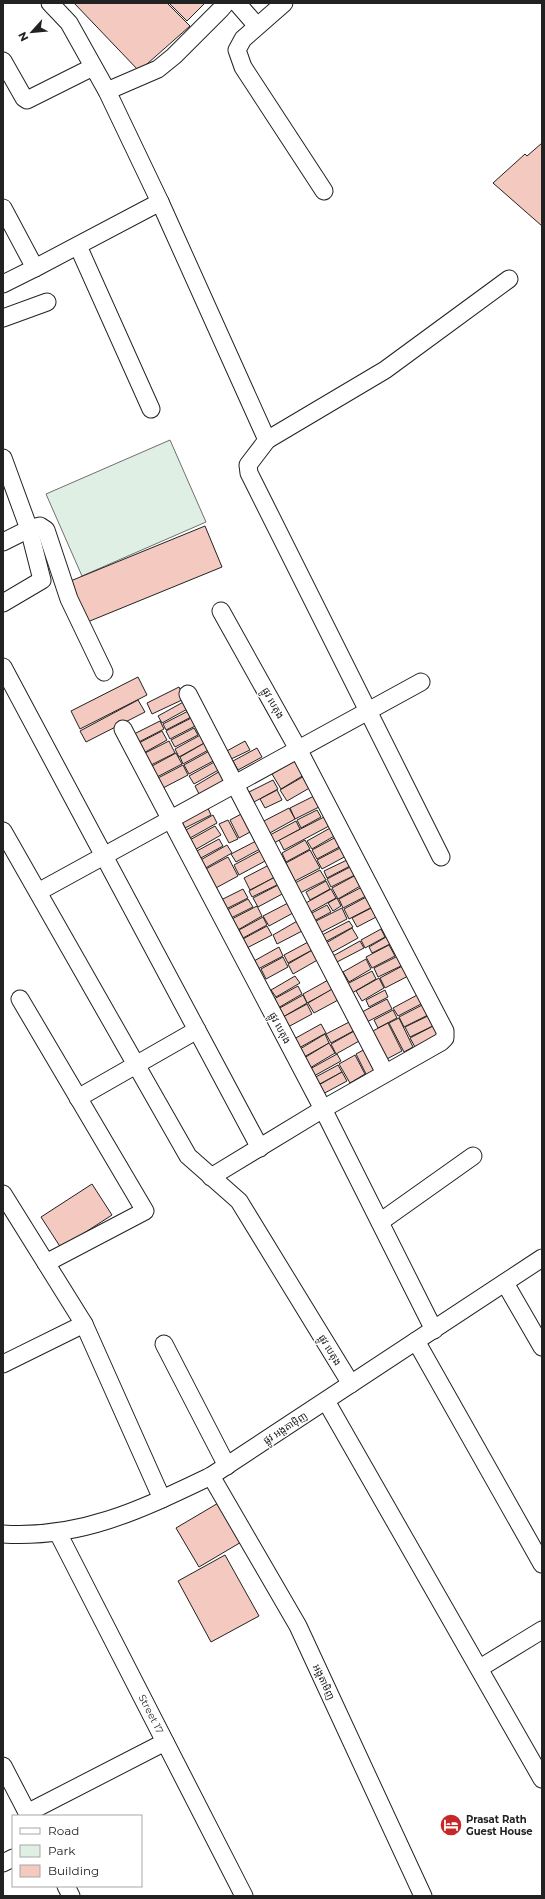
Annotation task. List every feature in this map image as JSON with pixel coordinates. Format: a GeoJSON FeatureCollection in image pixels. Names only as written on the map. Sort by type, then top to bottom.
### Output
{"type":"FeatureCollection","features":[{"type":"Feature","properties":{"kind":"street"},"geometry":{"type":"LineString","coordinates":[[50,3],[69,23],[107,91],[160,202],[267,440]]}},
{"type":"Feature","properties":{"kind":"street"},"geometry":{"type":"LineString","coordinates":[[107,91],[158,69],[174,56],[226,3]]}},
{"type":"Feature","properties":{"kind":"street"},"geometry":{"type":"LineString","coordinates":[[236,3],[257,26]]}},
{"type":"Feature","properties":{"kind":"street"},"geometry":{"type":"LineString","coordinates":[[284,3],[243,39],[237,50],[242,67],[324,191]]}},
{"type":"Feature","properties":{"kind":"street"},"geometry":{"type":"LineString","coordinates":[[3,61],[24,98],[27,100],[93,67]]}},
{"type":"Feature","properties":{"kind":"street"},"geometry":{"type":"LineString","coordinates":[[3,284],[160,202]]}},
{"type":"Feature","properties":{"kind":"street"},"geometry":{"type":"LineString","coordinates":[[3,208],[35,268]]}},
{"type":"Feature","properties":{"kind":"street"},"geometry":{"type":"LineString","coordinates":[[78,246],[151,409]]}},
{"type":"Feature","properties":{"kind":"street"},"geometry":{"type":"LineString","coordinates":[[441,857],[248,473],[248,465],[267,440],[385,370],[509,279]]}},
{"type":"Feature","properties":{"kind":"street"},"geometry":{"type":"LineString","coordinates":[[3,318],[47,302]]}},
{"type":"Feature","properties":{"kind":"street"},"geometry":{"type":"LineString","coordinates":[[3,458],[29,529],[42,580],[3,603]]}},
{"type":"Feature","properties":{"kind":"street"},"geometry":{"type":"LineString","coordinates":[[3,542],[29,529],[40,526],[46,530],[69,599],[104,672]]}},
{"type":"Feature","properties":{"kind":"street","name":"ផ្លូវ បេតុង"},"geometry":{"type":"LineString","coordinates":[[221,611],[298,749],[445,1031],[445,1038],[441,1042],[385,1073]]}},
{"type":"Feature","properties":{"kind":"street"},"geometry":{"type":"LineString","coordinates":[[3,667],[260,1148]]}},
{"type":"Feature","properties":{"kind":"street"},"geometry":{"type":"LineString","coordinates":[[38,892],[421,682]]}},
{"type":"Feature","properties":{"kind":"street"},"geometry":{"type":"LineString","coordinates":[[188,694],[385,1073],[211,1177]]}},
{"type":"Feature","properties":{"kind":"street","name":"ផ្លូវ បេតុង"},"geometry":{"type":"LineString","coordinates":[[123,729],[323,1109],[434,1330]]}},
{"type":"Feature","properties":{"kind":"street","name":"ផ្លូវ បេតុង"},"geometry":{"type":"LineString","coordinates":[[3,831],[188,1156],[239,1201],[351,1384]]}},
{"type":"Feature","properties":{"kind":"street"},"geometry":{"type":"LineString","coordinates":[[20,999],[145,1211],[46,1263]]}},
{"type":"Feature","properties":{"kind":"street"},"geometry":{"type":"LineString","coordinates":[[78,1098],[137,1066],[197,1030]]}},
{"type":"Feature","properties":{"kind":"street"},"geometry":{"type":"LineString","coordinates":[[380,1222],[473,1156]]}},
{"type":"Feature","properties":{"kind":"street"},"geometry":{"type":"LineString","coordinates":[[3,1194],[84,1324],[162,1499]]}},
{"type":"Feature","properties":{"kind":"street","name":"ផ្លូវ អង្តតាម៉ិញ"},"geometry":{"type":"LineString","coordinates":[[3,1534],[23,1535],[58,1533],[100,1524],[162,1499],[211,1476],[542,1258]]}},
{"type":"Feature","properties":{"kind":"street"},"geometry":{"type":"LineString","coordinates":[[505,1283],[542,1347]]}},
{"type":"Feature","properties":{"kind":"street"},"geometry":{"type":"LineString","coordinates":[[3,1364],[84,1324]]}},
{"type":"Feature","properties":{"kind":"street"},"geometry":{"type":"LineString","coordinates":[[416,1341],[542,1564]]}},
{"type":"Feature","properties":{"kind":"street"},"geometry":{"type":"LineString","coordinates":[[164,1344],[227,1466]]}},
{"type":"Feature","properties":{"kind":"street"},"geometry":{"type":"LineString","coordinates":[[326,1401],[480,1668],[542,1779]]}},
{"type":"Feature","properties":{"kind":"street","name":"អង្គតាមិញ"},"geometry":{"type":"LineString","coordinates":[[211,1476],[298,1626],[423,1896]]}},
{"type":"Feature","properties":{"kind":"street","name":"Street 17"},"geometry":{"type":"LineString","coordinates":[[58,1533],[244,1896]]}},
{"type":"Feature","properties":{"kind":"street"},"geometry":{"type":"LineString","coordinates":[[480,1668],[542,1630]]}},
{"type":"Feature","properties":{"kind":"street"},"geometry":{"type":"LineString","coordinates":[[3,1766],[28,1814],[165,1742]]}},
{"type":"Feature","properties":{"kind":"street"},"geometry":{"type":"LineString","coordinates":[[3,1863],[12,1858]]}},
{"type":"Feature","properties":{"kind":"street"},"geometry":{"type":"LineString","coordinates":[[66,1887],[71,1896]]}},
{"type":"Feature","properties":{"kind":"green space"},"geometry":{"type":"Polygon","coordinates":[[[170,440],[206,522],[82,576],[46,494],[170,440]]]}},
{"type":"Feature","properties":{"kind":"building"},"geometry":{"type":"Polygon","coordinates":[[[74,3],[167,3],[190,26],[139,71],[74,3]]]}},
{"type":"Feature","properties":{"kind":"building"},"geometry":{"type":"Polygon","coordinates":[[[169,3],[205,3],[187,21],[169,3]]]}},
{"type":"Feature","properties":{"kind":"building"},"geometry":{"type":"Polygon","coordinates":[[[542,143],[542,226],[493,183],[525,154],[527,156],[542,143]]]}},
{"type":"Feature","properties":{"kind":"building"},"geometry":{"type":"Polygon","coordinates":[[[205,526],[222,567],[85,623],[68,582],[205,526]]]}},
{"type":"Feature","properties":{"kind":"building"},"geometry":{"type":"Polygon","coordinates":[[[138,677],[147,695],[80,729],[71,711],[138,677]]]}},
{"type":"Feature","properties":{"kind":"building"},"geometry":{"type":"Polygon","coordinates":[[[179,687],[184,699],[152,714],[147,703],[179,687]]]}},
{"type":"Feature","properties":{"kind":"building"},"geometry":{"type":"Polygon","coordinates":[[[138,700],[145,712],[86,742],[80,731],[138,700]]]}},
{"type":"Feature","properties":{"kind":"building"},"geometry":{"type":"Polygon","coordinates":[[[187,700],[191,707],[162,723],[158,716],[187,700]]]}},
{"type":"Feature","properties":{"kind":"building"},"geometry":{"type":"Polygon","coordinates":[[[192,709],[195,715],[166,730],[163,724],[192,709]]]}},
{"type":"Feature","properties":{"kind":"building"},"geometry":{"type":"Polygon","coordinates":[[[197,715],[201,723],[170,739],[166,731],[197,715]]]}},
{"type":"Feature","properties":{"kind":"building"},"geometry":{"type":"Polygon","coordinates":[[[160,721],[164,729],[135,744],[132,735],[160,721]]]}},
{"type":"Feature","properties":{"kind":"building"},"geometry":{"type":"Polygon","coordinates":[[[194,728],[198,735],[175,747],[171,740],[194,728]]]}},
{"type":"Feature","properties":{"kind":"building"},"geometry":{"type":"Polygon","coordinates":[[[162,731],[167,740],[140,755],[135,745],[162,731]]]}},
{"type":"Feature","properties":{"kind":"building"},"geometry":{"type":"Polygon","coordinates":[[[204,733],[208,741],[179,757],[175,749],[204,733]]]}},
{"type":"Feature","properties":{"kind":"building"},"geometry":{"type":"Polygon","coordinates":[[[169,741],[175,753],[149,766],[143,754],[169,741]]]}},
{"type":"Feature","properties":{"kind":"building"},"geometry":{"type":"Polygon","coordinates":[[[208,741],[212,748],[183,764],[180,757],[208,741]]]}},
{"type":"Feature","properties":{"kind":"building"},"geometry":{"type":"Polygon","coordinates":[[[245,741],[250,750],[229,760],[225,752],[245,741]]]}},
{"type":"Feature","properties":{"kind":"building"},"geometry":{"type":"Polygon","coordinates":[[[257,748],[262,757],[238,770],[233,761],[257,748]]]}},
{"type":"Feature","properties":{"kind":"building"},"geometry":{"type":"Polygon","coordinates":[[[213,749],[217,759],[189,774],[184,765],[213,749]]]}},
{"type":"Feature","properties":{"kind":"building"},"geometry":{"type":"Polygon","coordinates":[[[176,753],[182,764],[157,777],[152,766],[176,753]]]}},
{"type":"Feature","properties":{"kind":"building"},"geometry":{"type":"Polygon","coordinates":[[[218,760],[222,768],[194,784],[189,776],[218,760]]]}},
{"type":"Feature","properties":{"kind":"building"},"geometry":{"type":"Polygon","coordinates":[[[295,760],[304,775],[281,789],[272,774],[295,760]]]}},
{"type":"Feature","properties":{"kind":"building"},"geometry":{"type":"Polygon","coordinates":[[[183,765],[188,775],[163,788],[158,778],[183,765]]]}},
{"type":"Feature","properties":{"kind":"building"},"geometry":{"type":"Polygon","coordinates":[[[222,770],[228,780],[200,796],[195,786],[222,770]]]}},
{"type":"Feature","properties":{"kind":"building"},"geometry":{"type":"Polygon","coordinates":[[[306,775],[313,786],[287,801],[280,790],[306,775]]]}},
{"type":"Feature","properties":{"kind":"building"},"geometry":{"type":"Polygon","coordinates":[[[273,780],[278,789],[254,802],[249,792],[273,780]]]}},
{"type":"Feature","properties":{"kind":"building"},"geometry":{"type":"Polygon","coordinates":[[[277,790],[282,800],[265,808],[260,799],[277,790]]]}},
{"type":"Feature","properties":{"kind":"building"},"geometry":{"type":"Polygon","coordinates":[[[314,796],[319,807],[295,819],[290,808],[314,796]]]}},
{"type":"Feature","properties":{"kind":"building"},"geometry":{"type":"Polygon","coordinates":[[[207,806],[211,815],[185,828],[181,820],[207,806]]]}},
{"type":"Feature","properties":{"kind":"building"},"geometry":{"type":"Polygon","coordinates":[[[289,808],[295,819],[268,834],[262,822],[289,808]]]}},
{"type":"Feature","properties":{"kind":"building"},"geometry":{"type":"Polygon","coordinates":[[[317,810],[321,817],[301,828],[297,820],[317,810]]]}},
{"type":"Feature","properties":{"kind":"building"},"geometry":{"type":"Polygon","coordinates":[[[243,813],[252,831],[239,838],[230,820],[243,813]]]}},
{"type":"Feature","properties":{"kind":"building"},"geometry":{"type":"Polygon","coordinates":[[[213,815],[217,823],[190,838],[186,830],[213,815]]]}},
{"type":"Feature","properties":{"kind":"building"},"geometry":{"type":"Polygon","coordinates":[[[324,817],[329,826],[284,850],[279,840],[324,817]]]}},
{"type":"Feature","properties":{"kind":"building"},"geometry":{"type":"Polygon","coordinates":[[[228,820],[238,839],[229,843],[219,824],[228,820]]]}},
{"type":"Feature","properties":{"kind":"building"},"geometry":{"type":"Polygon","coordinates":[[[296,821],[300,829],[274,843],[270,835],[296,821]]]}},
{"type":"Feature","properties":{"kind":"building"},"geometry":{"type":"Polygon","coordinates":[[[215,826],[221,835],[193,851],[188,841],[215,826]]]}},
{"type":"Feature","properties":{"kind":"building"},"geometry":{"type":"Polygon","coordinates":[[[332,827],[336,835],[312,849],[307,841],[332,827]]]}},
{"type":"Feature","properties":{"kind":"building"},"geometry":{"type":"Polygon","coordinates":[[[338,836],[343,845],[317,859],[312,850],[338,836]]]}},
{"type":"Feature","properties":{"kind":"building"},"geometry":{"type":"Polygon","coordinates":[[[219,839],[223,846],[199,859],[195,852],[219,839]]]}},
{"type":"Feature","properties":{"kind":"building"},"geometry":{"type":"Polygon","coordinates":[[[305,840],[310,849],[286,862],[282,853],[305,840]]]}},
{"type":"Feature","properties":{"kind":"building"},"geometry":{"type":"Polygon","coordinates":[[[256,841],[260,849],[236,862],[231,854],[256,841]]]}},
{"type":"Feature","properties":{"kind":"building"},"geometry":{"type":"Polygon","coordinates":[[[227,845],[232,853],[202,870],[197,862],[227,845]]]}},
{"type":"Feature","properties":{"kind":"building"},"geometry":{"type":"Polygon","coordinates":[[[344,846],[348,855],[322,869],[317,860],[344,846]]]}},
{"type":"Feature","properties":{"kind":"building"},"geometry":{"type":"Polygon","coordinates":[[[262,850],[267,860],[239,875],[234,865],[262,850]]]}},
{"type":"Feature","properties":{"kind":"building"},"geometry":{"type":"Polygon","coordinates":[[[310,850],[320,868],[295,881],[286,863],[310,850]]]}},
{"type":"Feature","properties":{"kind":"building"},"geometry":{"type":"Polygon","coordinates":[[[228,857],[238,876],[214,889],[204,870],[228,857]]]}},
{"type":"Feature","properties":{"kind":"building"},"geometry":{"type":"Polygon","coordinates":[[[349,859],[352,865],[327,878],[324,871],[349,859]]]}},
{"type":"Feature","properties":{"kind":"building"},"geometry":{"type":"Polygon","coordinates":[[[269,865],[275,877],[250,890],[244,878],[269,865]]]}},
{"type":"Feature","properties":{"kind":"building"},"geometry":{"type":"Polygon","coordinates":[[[352,866],[357,874],[331,887],[327,879],[352,866]]]}},
{"type":"Feature","properties":{"kind":"building"},"geometry":{"type":"Polygon","coordinates":[[[320,870],[326,880],[300,893],[295,883],[320,870]]]}},
{"type":"Feature","properties":{"kind":"building"},"geometry":{"type":"Polygon","coordinates":[[[356,875],[362,885],[338,899],[332,888],[356,875]]]}},
{"type":"Feature","properties":{"kind":"building"},"geometry":{"type":"Polygon","coordinates":[[[275,877],[279,884],[252,897],[249,891],[275,877]]]}},
{"type":"Feature","properties":{"kind":"building"},"geometry":{"type":"Polygon","coordinates":[[[326,881],[330,889],[310,900],[306,892],[326,881]]]}},
{"type":"Feature","properties":{"kind":"building"},"geometry":{"type":"Polygon","coordinates":[[[280,884],[284,893],[258,907],[253,898],[280,884]]]}},
{"type":"Feature","properties":{"kind":"building"},"geometry":{"type":"Polygon","coordinates":[[[364,886],[368,895],[343,908],[339,899],[364,886]]]}},
{"type":"Feature","properties":{"kind":"building"},"geometry":{"type":"Polygon","coordinates":[[[243,889],[248,898],[224,910],[219,901],[243,889]]]}},
{"type":"Feature","properties":{"kind":"building"},"geometry":{"type":"Polygon","coordinates":[[[331,889],[336,898],[309,913],[304,904],[331,889]]]}},
{"type":"Feature","properties":{"kind":"building"},"geometry":{"type":"Polygon","coordinates":[[[370,895],[376,905],[349,919],[344,909],[370,895]]]}},
{"type":"Feature","properties":{"kind":"building"},"geometry":{"type":"Polygon","coordinates":[[[337,898],[341,906],[333,911],[328,903],[337,898]]]}},
{"type":"Feature","properties":{"kind":"building"},"geometry":{"type":"Polygon","coordinates":[[[248,899],[253,907],[229,919],[225,911],[248,899]]]}},
{"type":"Feature","properties":{"kind":"building"},"geometry":{"type":"Polygon","coordinates":[[[288,903],[293,913],[269,926],[263,916],[288,903]]]}},
{"type":"Feature","properties":{"kind":"building"},"geometry":{"type":"Polygon","coordinates":[[[327,905],[331,912],[314,921],[310,914],[327,905]]]}},
{"type":"Feature","properties":{"kind":"building"},"geometry":{"type":"Polygon","coordinates":[[[377,905],[382,914],[357,927],[352,918],[377,905]]]}},
{"type":"Feature","properties":{"kind":"building"},"geometry":{"type":"Polygon","coordinates":[[[257,906],[262,916],[236,931],[230,920],[257,906]]]}},
{"type":"Feature","properties":{"kind":"building"},"geometry":{"type":"Polygon","coordinates":[[[342,908],[347,919],[320,933],[314,922],[342,908]]]}},
{"type":"Feature","properties":{"kind":"building"},"geometry":{"type":"Polygon","coordinates":[[[263,917],[267,925],[243,938],[239,930],[263,917]]]}},
{"type":"Feature","properties":{"kind":"building"},"geometry":{"type":"Polygon","coordinates":[[[299,920],[304,930],[277,944],[273,935],[299,920]]]}},
{"type":"Feature","properties":{"kind":"building"},"geometry":{"type":"Polygon","coordinates":[[[349,921],[353,927],[325,942],[322,935],[349,921]]]}},
{"type":"Feature","properties":{"kind":"building"},"geometry":{"type":"Polygon","coordinates":[[[267,926],[272,935],[245,949],[241,940],[267,926]]]}},
{"type":"Feature","properties":{"kind":"building"},"geometry":{"type":"Polygon","coordinates":[[[352,928],[358,938],[331,953],[326,943],[352,928]]]}},
{"type":"Feature","properties":{"kind":"building"},"geometry":{"type":"Polygon","coordinates":[[[381,929],[385,937],[365,948],[361,940],[381,929]]]}},
{"type":"Feature","properties":{"kind":"building"},"geometry":{"type":"Polygon","coordinates":[[[386,937],[390,944],[372,953],[369,947],[386,937]]]}},
{"type":"Feature","properties":{"kind":"building"},"geometry":{"type":"Polygon","coordinates":[[[310,941],[314,949],[288,963],[284,955],[310,941]]]}},
{"type":"Feature","properties":{"kind":"building"},"geometry":{"type":"Polygon","coordinates":[[[360,941],[364,948],[337,962],[333,956],[360,941]]]}},
{"type":"Feature","properties":{"kind":"building"},"geometry":{"type":"Polygon","coordinates":[[[389,945],[395,956],[372,968],[366,957],[389,945]]]}},
{"type":"Feature","properties":{"kind":"building"},"geometry":{"type":"Polygon","coordinates":[[[279,947],[283,956],[258,969],[254,961],[279,947]]]}},
{"type":"Feature","properties":{"kind":"building"},"geometry":{"type":"Polygon","coordinates":[[[316,948],[321,958],[293,974],[288,964],[316,948]]]}},
{"type":"Feature","properties":{"kind":"building"},"geometry":{"type":"Polygon","coordinates":[[[398,956],[403,965],[378,977],[374,968],[398,956]]]}},
{"type":"Feature","properties":{"kind":"building"},"geometry":{"type":"Polygon","coordinates":[[[283,957],[288,967],[266,979],[261,969],[283,957]]]}},
{"type":"Feature","properties":{"kind":"building"},"geometry":{"type":"Polygon","coordinates":[[[366,959],[371,969],[349,982],[343,972],[366,959]]]}},
{"type":"Feature","properties":{"kind":"building"},"geometry":{"type":"Polygon","coordinates":[[[406,964],[412,974],[385,988],[380,978],[406,964]]]}},
{"type":"Feature","properties":{"kind":"building"},"geometry":{"type":"Polygon","coordinates":[[[372,971],[376,979],[352,993],[347,984],[372,971]]]}},
{"type":"Feature","properties":{"kind":"building"},"geometry":{"type":"Polygon","coordinates":[[[295,976],[300,983],[276,997],[271,990],[295,976]]]}},
{"type":"Feature","properties":{"kind":"building"},"geometry":{"type":"Polygon","coordinates":[[[379,978],[384,988],[362,1001],[356,991],[379,978]]]}},
{"type":"Feature","properties":{"kind":"building"},"geometry":{"type":"Polygon","coordinates":[[[330,979],[335,988],[307,1003],[303,994],[330,979]]]}},
{"type":"Feature","properties":{"kind":"building"},"geometry":{"type":"Polygon","coordinates":[[[298,986],[302,994],[278,1008],[274,999],[298,986]]]}},
{"type":"Feature","properties":{"kind":"building"},"geometry":{"type":"Polygon","coordinates":[[[334,988],[340,999],[314,1013],[308,1003],[334,988]]]}},
{"type":"Feature","properties":{"kind":"building"},"geometry":{"type":"Polygon","coordinates":[[[385,990],[388,997],[369,1007],[366,1000],[385,990]]]}},
{"type":"Feature","properties":{"kind":"building"},"geometry":{"type":"Polygon","coordinates":[[[419,994],[423,1003],[398,1016],[393,1008],[419,994]]]}},
{"type":"Feature","properties":{"kind":"building"},"geometry":{"type":"Polygon","coordinates":[[[303,995],[307,1003],[283,1017],[278,1009],[303,995]]]}},
{"type":"Feature","properties":{"kind":"building"},"geometry":{"type":"Polygon","coordinates":[[[387,999],[392,1009],[365,1023],[360,1013],[387,999]]]}},
{"type":"Feature","properties":{"kind":"building"},"geometry":{"type":"Polygon","coordinates":[[[426,1003],[432,1013],[404,1027],[399,1017],[426,1003]]]}},
{"type":"Feature","properties":{"kind":"building"},"geometry":{"type":"Polygon","coordinates":[[[307,1004],[312,1014],[288,1027],[283,1017],[307,1004]]]}},
{"type":"Feature","properties":{"kind":"building"},"geometry":{"type":"Polygon","coordinates":[[[393,1010],[397,1018],[378,1028],[374,1020],[393,1010]]]}},
{"type":"Feature","properties":{"kind":"building"},"geometry":{"type":"Polygon","coordinates":[[[432,1014],[437,1024],[410,1037],[405,1027],[432,1014]]]}},
{"type":"Feature","properties":{"kind":"building"},"geometry":{"type":"Polygon","coordinates":[[[399,1018],[413,1047],[404,1052],[389,1023],[399,1018]]]}},
{"type":"Feature","properties":{"kind":"building"},"geometry":{"type":"Polygon","coordinates":[[[353,1020],[357,1029],[331,1043],[326,1034],[353,1020]]]}},
{"type":"Feature","properties":{"kind":"building"},"geometry":{"type":"Polygon","coordinates":[[[388,1023],[402,1051],[385,1060],[371,1032],[388,1023]]]}},
{"type":"Feature","properties":{"kind":"building"},"geometry":{"type":"Polygon","coordinates":[[[321,1024],[326,1033],[299,1048],[294,1039],[321,1024]]]}},
{"type":"Feature","properties":{"kind":"building"},"geometry":{"type":"Polygon","coordinates":[[[435,1025],[440,1033],[415,1047],[410,1038],[435,1025]]]}},
{"type":"Feature","properties":{"kind":"building"},"geometry":{"type":"Polygon","coordinates":[[[356,1030],[361,1040],[336,1054],[331,1044],[356,1030]]]}},
{"type":"Feature","properties":{"kind":"building"},"geometry":{"type":"Polygon","coordinates":[[[325,1034],[329,1043],[304,1057],[300,1049],[325,1034]]]}},
{"type":"Feature","properties":{"kind":"building"},"geometry":{"type":"Polygon","coordinates":[[[329,1043],[335,1053],[310,1068],[304,1058],[329,1043]]]}},
{"type":"Feature","properties":{"kind":"building"},"geometry":{"type":"Polygon","coordinates":[[[367,1048],[378,1070],[367,1076],[356,1054],[367,1048]]]}},
{"type":"Feature","properties":{"kind":"building"},"geometry":{"type":"Polygon","coordinates":[[[337,1054],[341,1061],[314,1076],[310,1069],[337,1054]]]}},
{"type":"Feature","properties":{"kind":"building"},"geometry":{"type":"Polygon","coordinates":[[[355,1055],[365,1074],[350,1083],[339,1064],[355,1055]]]}},
{"type":"Feature","properties":{"kind":"building"},"geometry":{"type":"Polygon","coordinates":[[[338,1065],[342,1072],[316,1086],[312,1079],[338,1065]]]}},
{"type":"Feature","properties":{"kind":"building"},"geometry":{"type":"Polygon","coordinates":[[[342,1072],[347,1081],[321,1095],[317,1086],[342,1072]]]}},
{"type":"Feature","properties":{"kind":"building"},"geometry":{"type":"Polygon","coordinates":[[[92,1184],[112,1215],[61,1248],[41,1217],[92,1184]]]}},
{"type":"Feature","properties":{"kind":"building"},"geometry":{"type":"Polygon","coordinates":[[[220,1502],[243,1541],[199,1567],[176,1528],[220,1502]]]}},
{"type":"Feature","properties":{"kind":"building"},"geometry":{"type":"Polygon","coordinates":[[[225,1555],[259,1616],[211,1642],[178,1581],[225,1555]]]}},
{"type":"Feature","properties":{"kind":"place","name":"Prasat Rath Guest House"},"geometry":{"type":"Point","coordinates":[451,1825]}}]}
